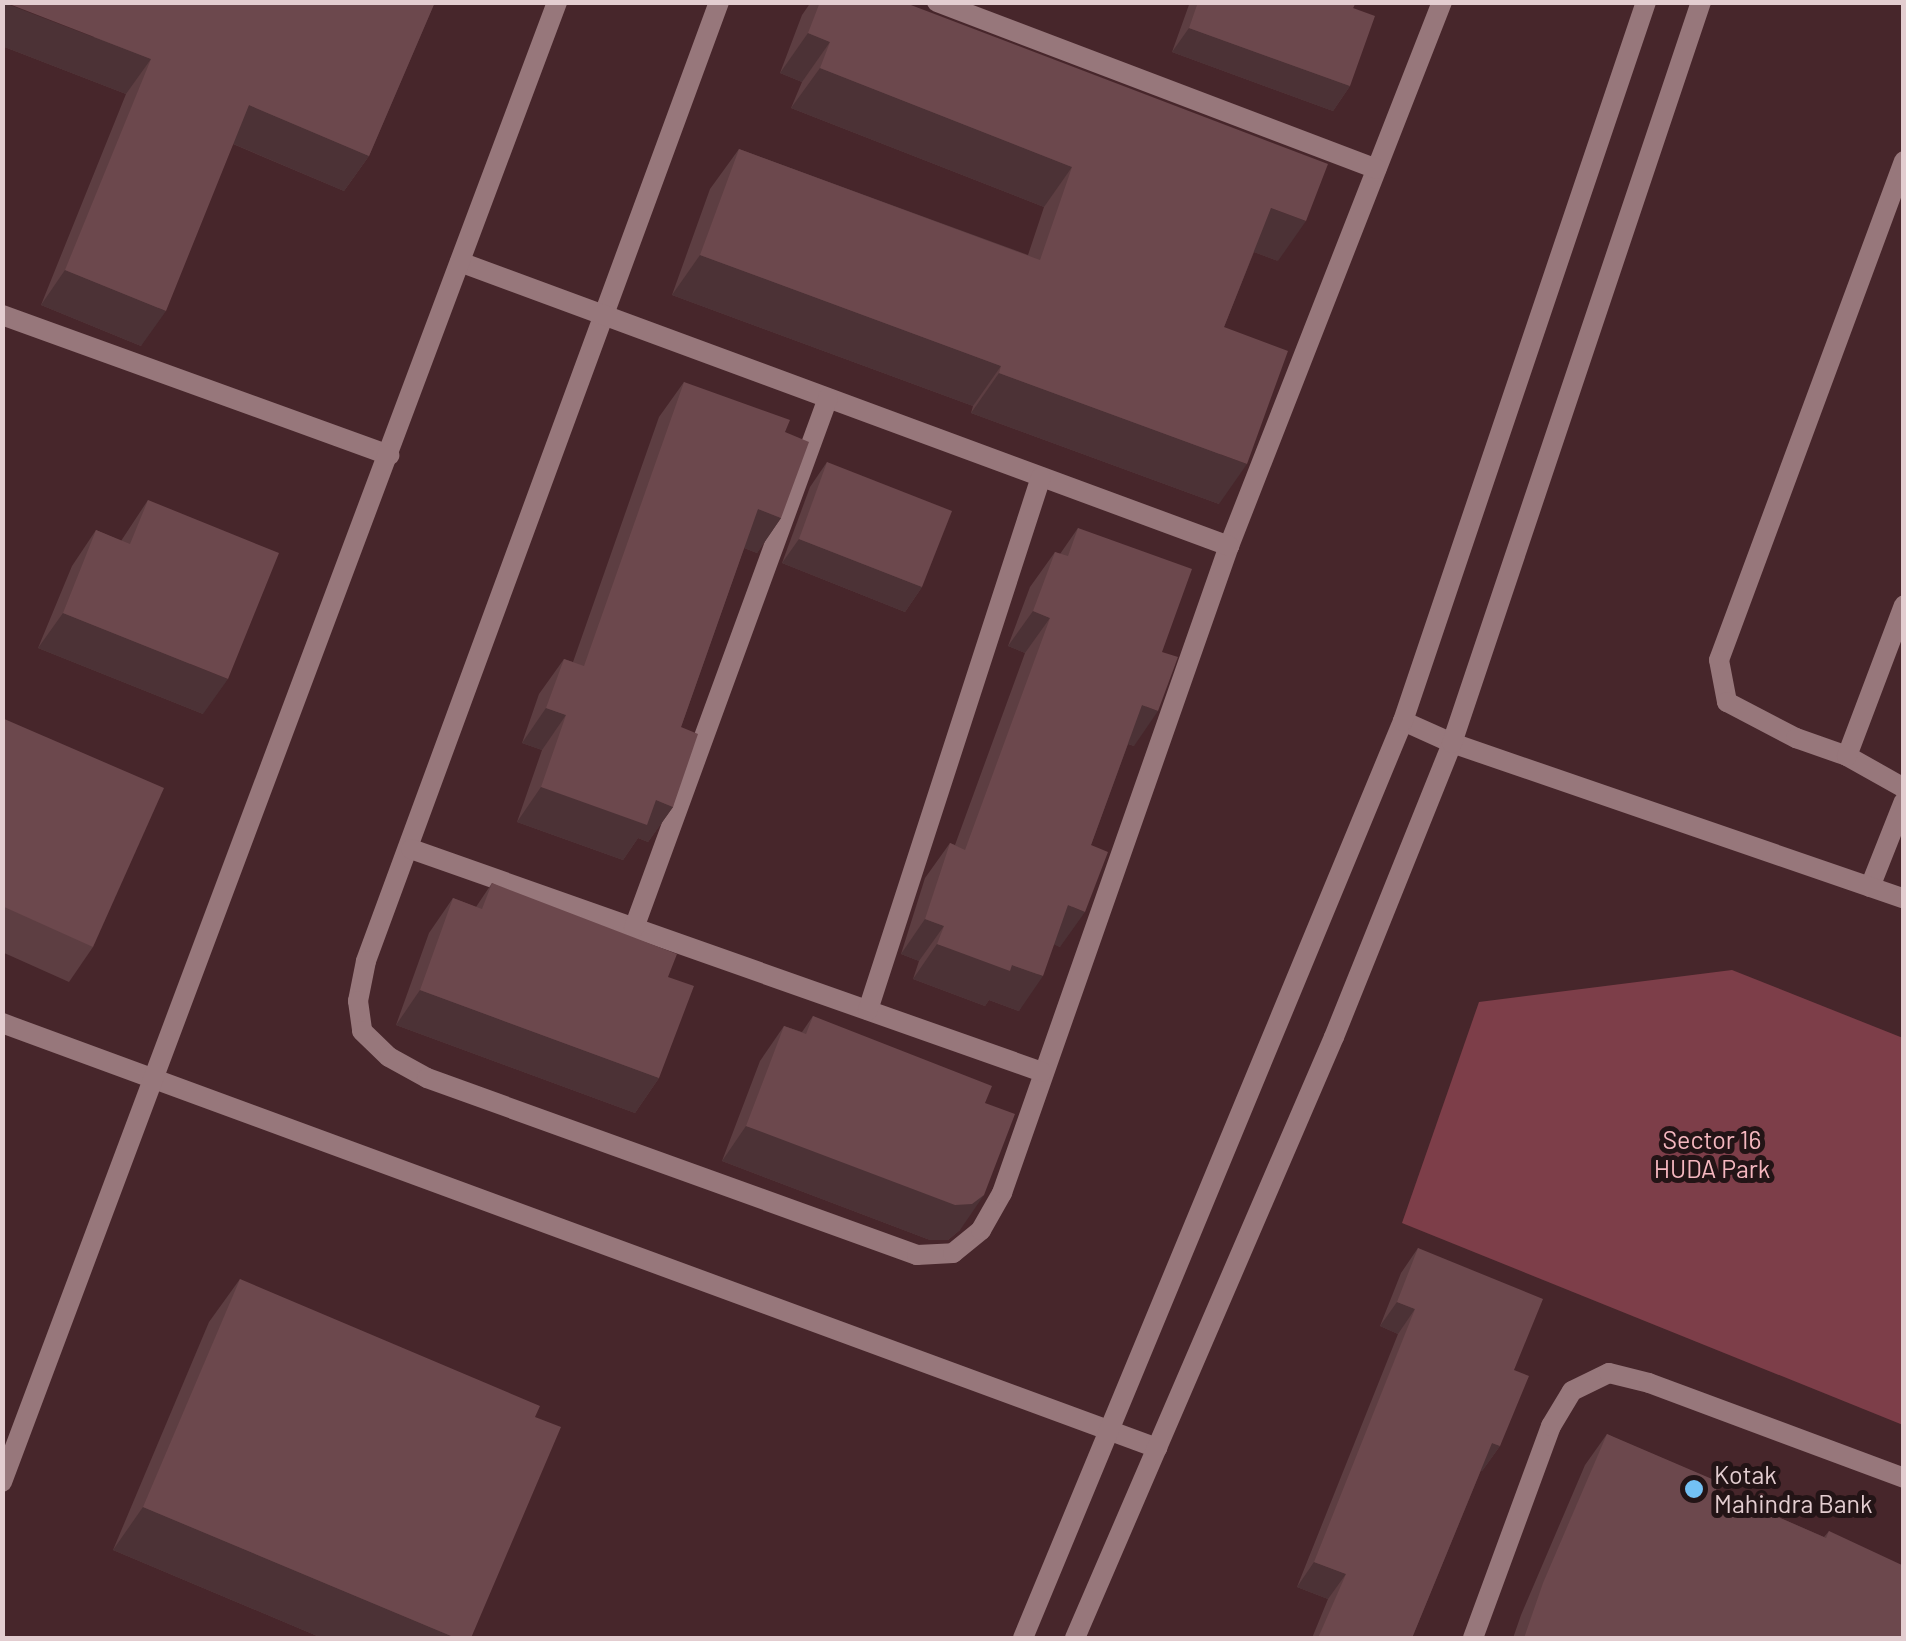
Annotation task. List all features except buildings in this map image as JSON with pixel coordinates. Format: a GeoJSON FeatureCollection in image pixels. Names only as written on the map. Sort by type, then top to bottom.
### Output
{"type":"FeatureCollection","features":[{"type":"Feature","properties":{"kind":"street"},"geometry":{"type":"LineString","coordinates":[[2,1482],[156,1080],[557,2]]}},
{"type":"Feature","properties":{"kind":"street"},"geometry":{"type":"LineString","coordinates":[[719,2],[601,315],[411,850],[366,961],[358,1001],[362,1031],[389,1057],[427,1078],[916,1255],[954,1253],[981,1230],[1002,1193],[1230,546],[1442,2]]}},
{"type":"Feature","properties":{"kind":"street"},"geometry":{"type":"LineString","coordinates":[[937,2],[1376,169]]}},
{"type":"Feature","properties":{"kind":"street"},"geometry":{"type":"LineString","coordinates":[[1023,1638],[1403,721],[1646,2]]}},
{"type":"Feature","properties":{"kind":"street"},"geometry":{"type":"LineString","coordinates":[[1076,1638],[1326,1055],[1452,742],[1701,2]]}},
{"type":"Feature","properties":{"kind":"street"},"geometry":{"type":"LineString","coordinates":[[1904,161],[1719,660],[1728,702],[1796,738],[1846,756],[1904,788]]}},
{"type":"Feature","properties":{"kind":"street"},"geometry":{"type":"LineString","coordinates":[[460,262],[1230,546]]}},
{"type":"Feature","properties":{"kind":"street"},"geometry":{"type":"LineString","coordinates":[[2,314],[388,455]]}},
{"type":"Feature","properties":{"kind":"street"},"geometry":{"type":"LineString","coordinates":[[634,928],[828,398]]}},
{"type":"Feature","properties":{"kind":"street"},"geometry":{"type":"LineString","coordinates":[[868,1010],[1042,477]]}},
{"type":"Feature","properties":{"kind":"street"},"geometry":{"type":"LineString","coordinates":[[1846,756],[1904,605]]}},
{"type":"Feature","properties":{"kind":"street"},"geometry":{"type":"LineString","coordinates":[[1403,721],[1452,742],[1904,899]]}},
{"type":"Feature","properties":{"kind":"street"},"geometry":{"type":"LineString","coordinates":[[1870,887],[1904,801]]}},
{"type":"Feature","properties":{"kind":"street"},"geometry":{"type":"LineString","coordinates":[[411,850],[1042,1072]]}},
{"type":"Feature","properties":{"kind":"street"},"geometry":{"type":"LineString","coordinates":[[2,1022],[1156,1448]]}},
{"type":"Feature","properties":{"kind":"street"},"geometry":{"type":"LineString","coordinates":[[1472,1638],[1551,1426],[1572,1391],[1609,1374],[1649,1383],[1904,1478]]}},
{"type":"Feature","properties":{"kind":"green space","name":"Sector 16 HUDA Park"},"geometry":{"type":"Polygon","coordinates":[[[1732,970],[1903,1038],[1903,1425],[1402,1223],[1479,1002],[1732,970]]]}},
{"type":"Feature","properties":{"kind":"place","name":"Kotak Mahindra Bank"},"geometry":{"type":"Point","coordinates":[1694,1489]}}]}
